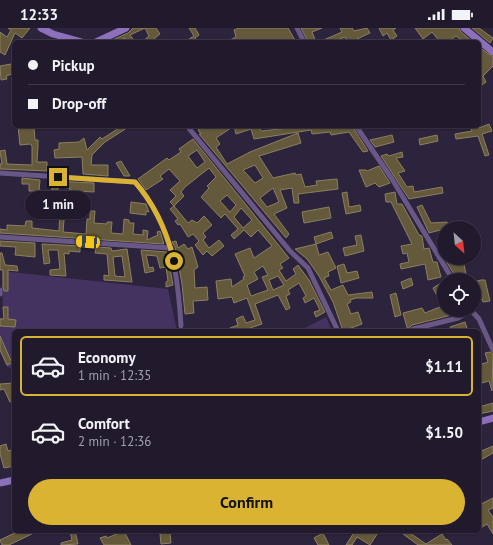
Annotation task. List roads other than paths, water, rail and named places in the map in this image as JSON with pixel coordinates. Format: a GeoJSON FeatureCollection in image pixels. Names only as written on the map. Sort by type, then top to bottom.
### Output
{"type":"FeatureCollection","features":[{"type":"Feature","properties":{"kind":"street"},"geometry":{"type":"LineString","coordinates":[[42,28],[53,34],[75,40]]}},
{"type":"Feature","properties":{"kind":"street"},"geometry":{"type":"LineString","coordinates":[[100,40],[126,28]]}},
{"type":"Feature","properties":{"kind":"street"},"geometry":{"type":"LineString","coordinates":[[297,28],[303,40]]}},
{"type":"Feature","properties":{"kind":"street"},"geometry":{"type":"LineString","coordinates":[[464,28],[478,40]]}},
{"type":"Feature","properties":{"kind":"street"},"geometry":{"type":"LineString","coordinates":[[481,42],[493,52]]}},
{"type":"Feature","properties":{"kind":"street"},"geometry":{"type":"LineString","coordinates":[[188,128],[290,251],[308,268],[337,329]]}},
{"type":"Feature","properties":{"kind":"street"},"geometry":{"type":"LineString","coordinates":[[357,128],[392,179],[449,273]]}},
{"type":"Feature","properties":{"kind":"street"},"geometry":{"type":"LineString","coordinates":[[0,173],[135,182],[151,203],[159,217],[171,248],[179,285],[181,326]]}},
{"type":"Feature","properties":{"kind":"street"},"geometry":{"type":"LineString","coordinates":[[0,237],[171,248]]}},
{"type":"Feature","properties":{"kind":"street"},"geometry":{"type":"LineString","coordinates":[[413,329],[460,317]]}},
{"type":"Feature","properties":{"kind":"street"},"geometry":{"type":"LineString","coordinates":[[477,317],[493,350]]}},
{"type":"Feature","properties":{"kind":"street"},"geometry":{"type":"LineString","coordinates":[[481,421],[493,418]]}},
{"type":"Feature","properties":{"kind":"street"},"geometry":{"type":"LineString","coordinates":[[0,483],[12,480]]}}]}
